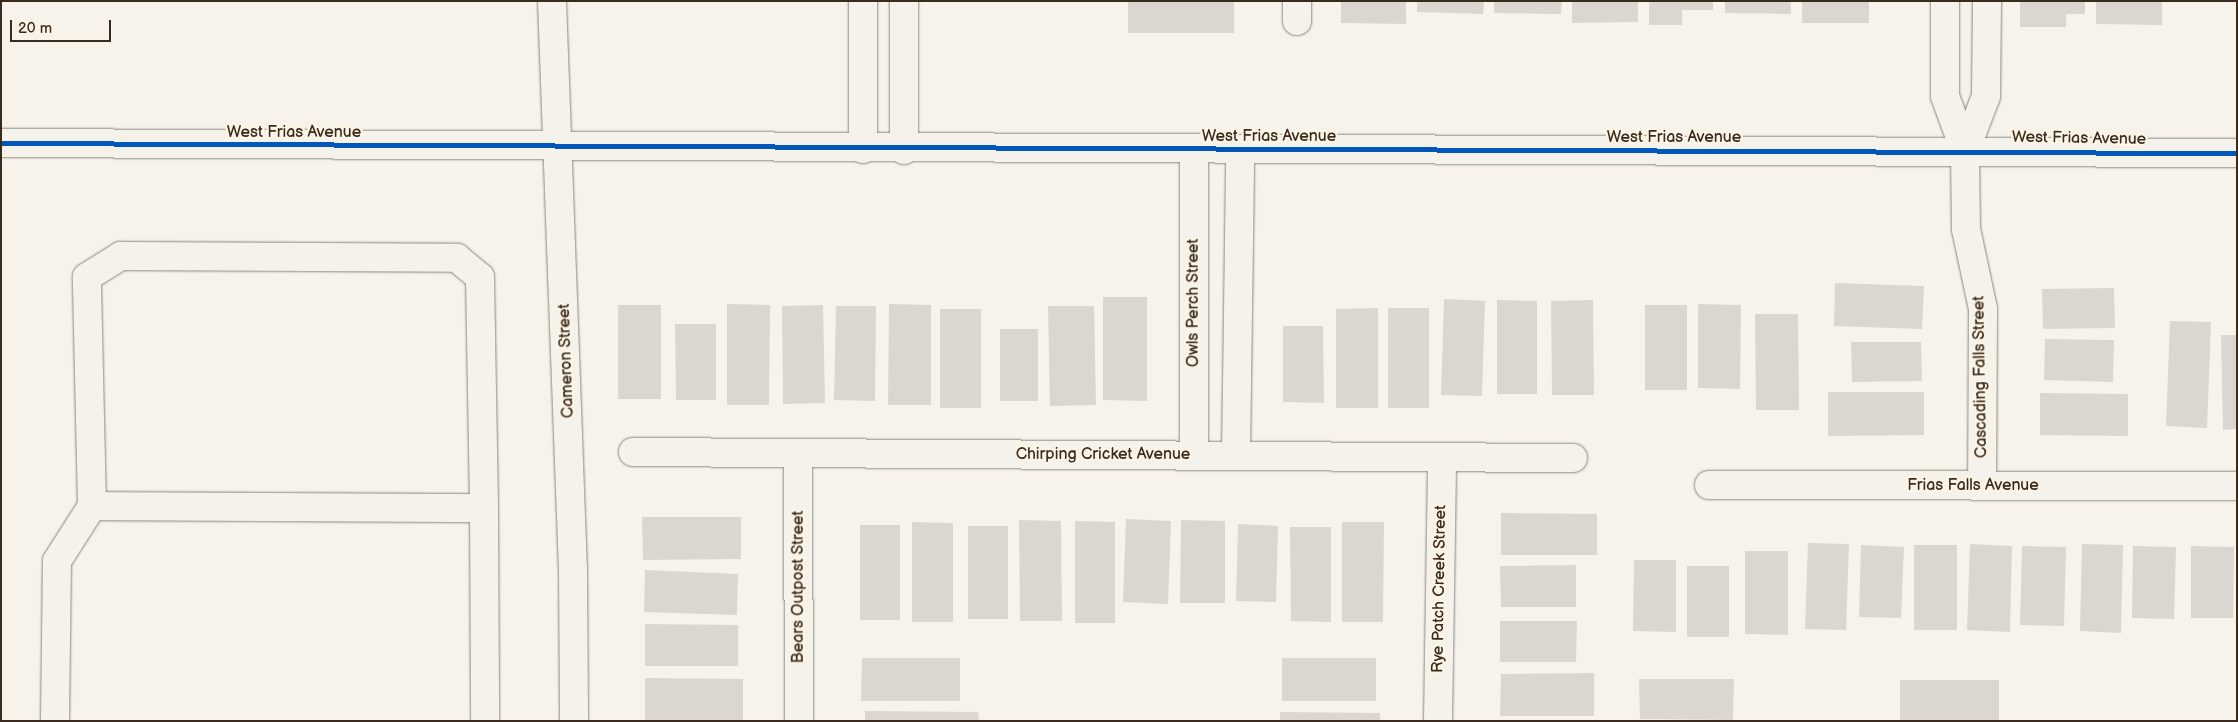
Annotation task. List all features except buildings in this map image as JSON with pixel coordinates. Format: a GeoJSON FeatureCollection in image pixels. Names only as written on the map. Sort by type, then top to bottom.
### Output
{"type":"FeatureCollection","features":[{"type":"Feature","properties":{"kind":"street","name":"Cameron Street"},"geometry":{"type":"LineString","coordinates":[[552,1],[560,148],[574,721]]}},
{"type":"Feature","properties":{"kind":"street"},"geometry":{"type":"LineString","coordinates":[[863,1],[863,149]]}},
{"type":"Feature","properties":{"kind":"street"},"geometry":{"type":"LineString","coordinates":[[904,1],[904,150]]}},
{"type":"Feature","properties":{"kind":"street","name":"Cascading Falls Street"},"geometry":{"type":"LineString","coordinates":[[1945,1],[1945,96],[1965,151],[1966,229],[1983,309],[1982,486]]}},
{"type":"Feature","properties":{"kind":"street","name":"Cascading Falls Street"},"geometry":{"type":"LineString","coordinates":[[1965,151],[1986,96],[1987,1]]}},
{"type":"Feature","properties":{"kind":"street","name":"West Frias Avenue"},"geometry":{"type":"LineString","coordinates":[[1,143],[904,150],[2237,153]]}},
{"type":"Feature","properties":{"kind":"street","name":"Owls Perch Street"},"geometry":{"type":"LineString","coordinates":[[1194,150],[1194,456]]}},
{"type":"Feature","properties":{"kind":"street"},"geometry":{"type":"LineString","coordinates":[[1236,455],[1240,150]]}},
{"type":"Feature","properties":{"kind":"street"},"geometry":{"type":"LineString","coordinates":[[55,721],[57,561],[92,506],[87,278],[121,256],[457,258],[480,277],[485,721]]}},
{"type":"Feature","properties":{"kind":"street"},"geometry":{"type":"LineString","coordinates":[[1194,339],[1238,340]]}},
{"type":"Feature","properties":{"kind":"street","name":"Chirping Cricket Avenue"},"geometry":{"type":"LineString","coordinates":[[633,452],[1573,458]]}},
{"type":"Feature","properties":{"kind":"street","name":"Bears Outpost Street"},"geometry":{"type":"LineString","coordinates":[[798,453],[800,721]]}},
{"type":"Feature","properties":{"kind":"street","name":"Rye Patch Creek Street"},"geometry":{"type":"LineString","coordinates":[[1438,721],[1442,457]]}},
{"type":"Feature","properties":{"kind":"street","name":"Frias Falls Avenue"},"geometry":{"type":"LineString","coordinates":[[1709,486],[2237,486]]}},
{"type":"Feature","properties":{"kind":"street"},"geometry":{"type":"LineString","coordinates":[[92,506],[484,508]]}},
{"type":"Feature","properties":{"kind":"cycle path"},"geometry":{"type":"LineString","coordinates":[[1,143],[2237,153]]}}]}
